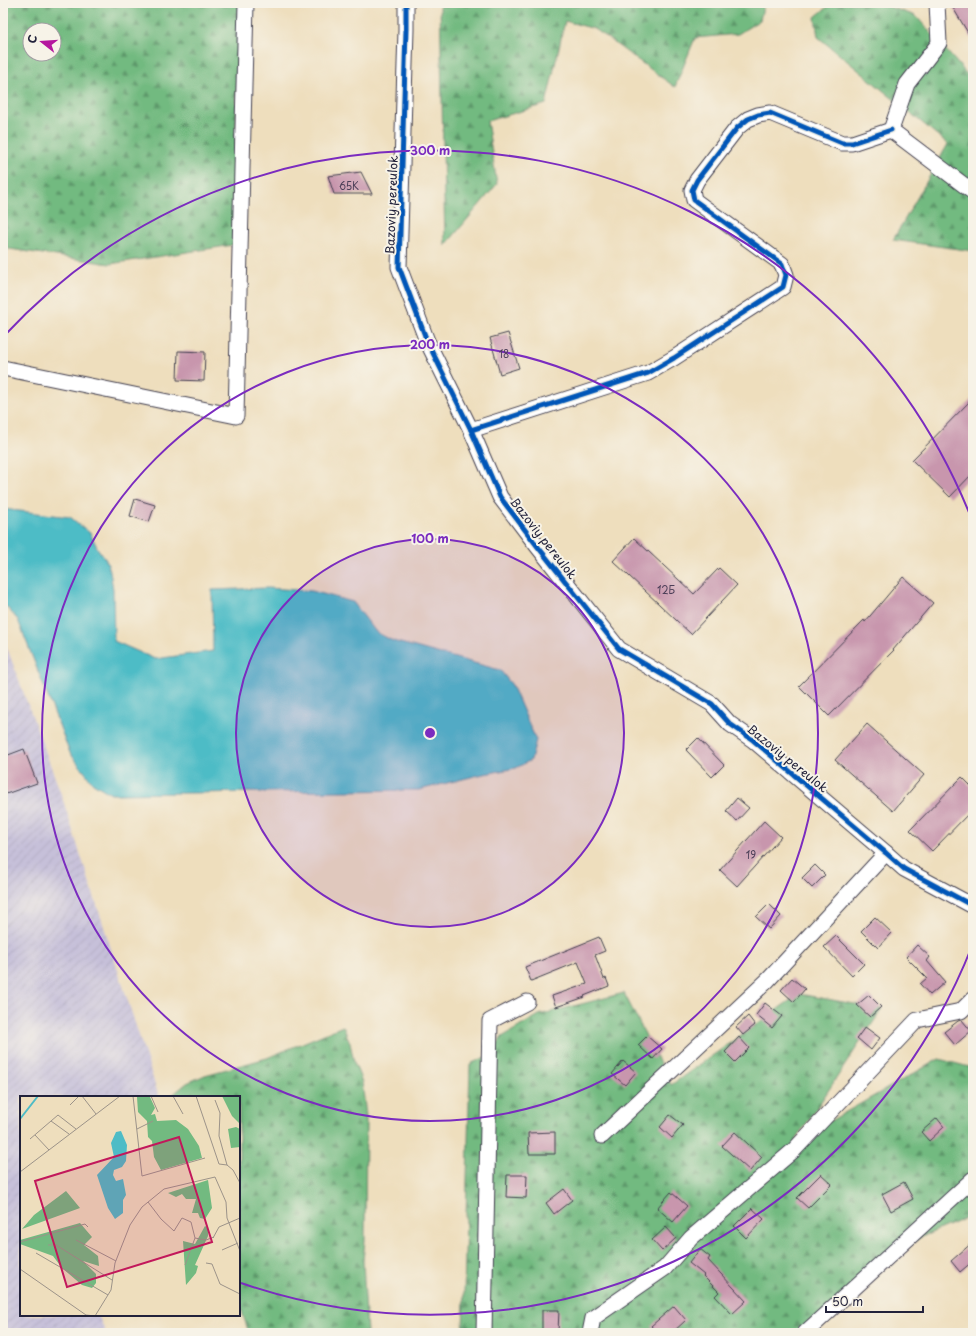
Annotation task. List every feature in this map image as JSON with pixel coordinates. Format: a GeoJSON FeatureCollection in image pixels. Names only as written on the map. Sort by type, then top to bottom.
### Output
{"type":"FeatureCollection","features":[{"type":"Feature","properties":{"kind":"street"},"geometry":{"type":"LineString","coordinates":[[3,368],[236,416],[246,3]]}},
{"type":"Feature","properties":{"kind":"street","name":"Bazoviy pereulok"},"geometry":{"type":"LineString","coordinates":[[406,3],[399,267],[427,341],[472,430],[500,497],[619,649],[712,704],[730,724],[754,740],[904,870],[973,906]]}},
{"type":"Feature","properties":{"kind":"street"},"geometry":{"type":"LineString","coordinates":[[891,130],[907,84],[939,43],[937,3]]}},
{"type":"Feature","properties":{"kind":"street"},"geometry":{"type":"LineString","coordinates":[[472,430],[648,373],[674,358],[783,287],[786,275],[782,264],[694,200],[692,190],[697,180],[738,128],[748,119],[758,115],[770,114],[842,143],[852,143],[891,130]]}},
{"type":"Feature","properties":{"kind":"street"},"geometry":{"type":"LineString","coordinates":[[891,130],[973,192]]}},
{"type":"Feature","properties":{"kind":"street"},"geometry":{"type":"LineString","coordinates":[[602,1136],[768,980],[886,853]]}},
{"type":"Feature","properties":{"kind":"street"},"geometry":{"type":"LineString","coordinates":[[590,1333],[593,1318],[665,1268],[691,1238],[794,1150],[917,1020],[961,1012],[973,999]]}},
{"type":"Feature","properties":{"kind":"street"},"geometry":{"type":"LineString","coordinates":[[484,1333],[490,1021],[527,1002]]}},
{"type":"Feature","properties":{"kind":"street"},"geometry":{"type":"LineString","coordinates":[[805,1333],[973,1179]]}},
{"type":"Feature","properties":{"kind":"shaded area"},"geometry":{"type":"Polygon","coordinates":[[[3,637],[60,791],[159,1096],[20,1096],[20,1316],[98,1316],[106,1333],[3,1333],[3,637]]]}},
{"type":"Feature","properties":{"kind":"green space"},"geometry":{"type":"Polygon","coordinates":[[[3,3],[239,3],[233,245],[110,264],[3,248],[3,3]]]}},
{"type":"Feature","properties":{"kind":"green space"},"geometry":{"type":"Polygon","coordinates":[[[440,3],[764,3],[760,20],[738,34],[695,38],[675,87],[595,29],[565,21],[546,104],[487,121],[497,184],[445,246],[440,3]]]}},
{"type":"Feature","properties":{"kind":"green space"},"geometry":{"type":"Polygon","coordinates":[[[832,3],[878,3],[916,16],[973,81],[973,251],[893,240],[948,144],[818,37],[815,17],[832,3]]]}},
{"type":"Feature","properties":{"kind":"green space"},"geometry":{"type":"Polygon","coordinates":[[[624,993],[671,1085],[799,994],[882,1009],[795,1141],[939,1059],[973,1068],[973,1215],[919,1238],[803,1330],[794,1333],[463,1333],[470,1064],[490,1055],[502,1037],[539,1015],[624,993]]]}},
{"type":"Feature","properties":{"kind":"green space"},"geometry":{"type":"Polygon","coordinates":[[[343,1026],[350,1043],[354,1062],[362,1082],[366,1116],[365,1240],[363,1261],[367,1333],[249,1333],[240,1299],[240,1096],[171,1096],[187,1083],[205,1075],[267,1058],[343,1026]]]}},
{"type":"Feature","properties":{"kind":"water"},"geometry":{"type":"Polygon","coordinates":[[[3,509],[70,517],[90,533],[98,549],[106,560],[110,571],[113,589],[114,641],[155,659],[213,651],[212,590],[268,588],[312,591],[353,602],[376,632],[393,641],[500,670],[512,685],[536,740],[531,760],[516,768],[479,775],[419,790],[111,794],[93,783],[70,753],[18,620],[3,603],[3,509]]]}},
{"type":"Feature","properties":{"kind":"building"},"geometry":{"type":"Polygon","coordinates":[[[950,3],[973,3],[973,41],[950,3]]]}},
{"type":"Feature","properties":{"kind":"building"},"geometry":{"type":"Polygon","coordinates":[[[361,172],[372,194],[334,194],[328,176],[361,172]]]}},
{"type":"Feature","properties":{"kind":"building"},"geometry":{"type":"Polygon","coordinates":[[[508,333],[519,368],[500,374],[490,338],[508,333]]]}},
{"type":"Feature","properties":{"kind":"building"},"geometry":{"type":"Polygon","coordinates":[[[178,351],[205,352],[204,381],[177,380],[178,351]]]}},
{"type":"Feature","properties":{"kind":"building"},"geometry":{"type":"Polygon","coordinates":[[[973,398],[973,473],[950,497],[912,460],[973,398]]]}},
{"type":"Feature","properties":{"kind":"building"},"geometry":{"type":"Polygon","coordinates":[[[135,499],[155,505],[149,522],[130,516],[135,499]]]}},
{"type":"Feature","properties":{"kind":"building"},"geometry":{"type":"Polygon","coordinates":[[[634,538],[694,594],[719,568],[737,585],[691,634],[613,561],[634,538]]]}},
{"type":"Feature","properties":{"kind":"building"},"geometry":{"type":"Polygon","coordinates":[[[903,577],[933,603],[894,650],[829,716],[799,686],[864,620],[865,622],[903,577]]]}},
{"type":"Feature","properties":{"kind":"building"},"geometry":{"type":"Polygon","coordinates":[[[867,724],[924,775],[893,811],[835,760],[867,724]]]}},
{"type":"Feature","properties":{"kind":"building"},"geometry":{"type":"Polygon","coordinates":[[[698,738],[724,765],[712,777],[686,750],[698,738]]]}},
{"type":"Feature","properties":{"kind":"building"},"geometry":{"type":"Polygon","coordinates":[[[24,749],[37,783],[3,795],[3,757],[24,749]]]}},
{"type":"Feature","properties":{"kind":"building"},"geometry":{"type":"Polygon","coordinates":[[[962,777],[973,788],[973,809],[932,851],[910,830],[962,777]]]}},
{"type":"Feature","properties":{"kind":"building"},"geometry":{"type":"Polygon","coordinates":[[[737,798],[749,808],[737,821],[726,811],[737,798]]]}},
{"type":"Feature","properties":{"kind":"building"},"geometry":{"type":"Polygon","coordinates":[[[764,821],[781,837],[737,886],[720,870],[764,821]]]}},
{"type":"Feature","properties":{"kind":"building"},"geometry":{"type":"Polygon","coordinates":[[[815,865],[825,875],[812,888],[802,878],[815,865]]]}},
{"type":"Feature","properties":{"kind":"building"},"geometry":{"type":"Polygon","coordinates":[[[769,904],[781,916],[769,929],[756,917],[769,904]]]}},
{"type":"Feature","properties":{"kind":"building"},"geometry":{"type":"Polygon","coordinates":[[[875,917],[892,933],[878,948],[861,931],[875,917]]]}},
{"type":"Feature","properties":{"kind":"building"},"geometry":{"type":"Polygon","coordinates":[[[836,936],[864,964],[852,976],[824,947],[836,936]]]}},
{"type":"Feature","properties":{"kind":"building"},"geometry":{"type":"Polygon","coordinates":[[[599,937],[605,951],[595,955],[604,979],[606,978],[609,986],[584,996],[585,997],[556,1007],[552,996],[587,984],[578,962],[531,981],[525,967],[599,937]]]}},
{"type":"Feature","properties":{"kind":"building"},"geometry":{"type":"Polygon","coordinates":[[[917,945],[930,957],[927,961],[945,982],[930,995],[920,984],[927,978],[906,957],[917,945]]]}},
{"type":"Feature","properties":{"kind":"building"},"geometry":{"type":"Polygon","coordinates":[[[792,978],[805,989],[794,1002],[781,990],[792,978]]]}},
{"type":"Feature","properties":{"kind":"building"},"geometry":{"type":"Polygon","coordinates":[[[869,995],[881,1007],[870,1017],[857,1005],[869,995]]]}},
{"type":"Feature","properties":{"kind":"building"},"geometry":{"type":"Polygon","coordinates":[[[765,1003],[782,1016],[772,1028],[756,1015],[765,1003]]]}},
{"type":"Feature","properties":{"kind":"building"},"geometry":{"type":"Polygon","coordinates":[[[748,1016],[755,1025],[743,1035],[736,1027],[748,1016]]]}},
{"type":"Feature","properties":{"kind":"building"},"geometry":{"type":"Polygon","coordinates":[[[962,1020],[971,1031],[955,1045],[944,1032],[958,1021],[962,1020]]]}},
{"type":"Feature","properties":{"kind":"building"},"geometry":{"type":"Polygon","coordinates":[[[865,1027],[880,1038],[871,1050],[857,1038],[865,1027]]]}},
{"type":"Feature","properties":{"kind":"building"},"geometry":{"type":"Polygon","coordinates":[[[647,1036],[662,1049],[653,1059],[638,1045],[647,1036]]]}},
{"type":"Feature","properties":{"kind":"building"},"geometry":{"type":"Polygon","coordinates":[[[739,1037],[749,1048],[735,1062],[725,1052],[739,1037]]]}},
{"type":"Feature","properties":{"kind":"building"},"geometry":{"type":"Polygon","coordinates":[[[623,1061],[636,1072],[625,1085],[612,1074],[623,1061]]]}},
{"type":"Feature","properties":{"kind":"building"},"geometry":{"type":"Polygon","coordinates":[[[670,1115],[683,1125],[672,1138],[660,1127],[670,1115]]]}},
{"type":"Feature","properties":{"kind":"building"},"geometry":{"type":"Polygon","coordinates":[[[937,1118],[944,1127],[929,1141],[921,1132],[937,1118]]]}},
{"type":"Feature","properties":{"kind":"building"},"geometry":{"type":"Polygon","coordinates":[[[555,1132],[555,1154],[529,1154],[528,1133],[555,1132]]]}},
{"type":"Feature","properties":{"kind":"building"},"geometry":{"type":"Polygon","coordinates":[[[735,1132],[762,1157],[750,1171],[722,1146],[735,1132]]]}},
{"type":"Feature","properties":{"kind":"building"},"geometry":{"type":"Polygon","coordinates":[[[821,1174],[832,1184],[808,1208],[797,1198],[821,1174]]]}},
{"type":"Feature","properties":{"kind":"building"},"geometry":{"type":"Polygon","coordinates":[[[507,1175],[527,1175],[526,1198],[506,1197],[507,1175]]]}},
{"type":"Feature","properties":{"kind":"building"},"geometry":{"type":"Polygon","coordinates":[[[904,1182],[913,1199],[891,1211],[882,1194],[904,1182]]]}},
{"type":"Feature","properties":{"kind":"building"},"geometry":{"type":"Polygon","coordinates":[[[564,1189],[572,1200],[554,1214],[546,1203],[564,1189]]]}},
{"type":"Feature","properties":{"kind":"building"},"geometry":{"type":"Polygon","coordinates":[[[671,1192],[687,1206],[673,1222],[657,1208],[671,1192]]]}},
{"type":"Feature","properties":{"kind":"building"},"geometry":{"type":"Polygon","coordinates":[[[752,1208],[764,1219],[746,1238],[734,1226],[752,1208]]]}},
{"type":"Feature","properties":{"kind":"building"},"geometry":{"type":"Polygon","coordinates":[[[666,1227],[676,1238],[662,1251],[652,1240],[666,1227]]]}},
{"type":"Feature","properties":{"kind":"building"},"geometry":{"type":"Polygon","coordinates":[[[973,1242],[973,1261],[960,1272],[951,1261],[973,1242]]]}},
{"type":"Feature","properties":{"kind":"building"},"geometry":{"type":"Polygon","coordinates":[[[700,1249],[710,1257],[708,1260],[746,1301],[732,1314],[715,1296],[719,1292],[703,1276],[704,1275],[689,1263],[700,1249]]]}},
{"type":"Feature","properties":{"kind":"building"},"geometry":{"type":"Polygon","coordinates":[[[674,1306],[686,1320],[672,1333],[658,1333],[651,1326],[674,1306]]]}},
{"type":"Feature","properties":{"kind":"building"},"geometry":{"type":"Polygon","coordinates":[[[542,1310],[559,1310],[558,1332],[542,1332],[542,1310]]]}},
{"type":"Feature","properties":{"kind":"cycle path"},"geometry":{"type":"LineString","coordinates":[[406,3],[399,267],[427,341],[471,430],[500,497],[619,649],[712,704],[730,724],[753,740],[904,869],[973,906]]}},
{"type":"Feature","properties":{"kind":"cycle path"},"geometry":{"type":"LineString","coordinates":[[471,430],[648,373],[674,358],[783,287],[786,275],[782,264],[694,200],[692,190],[697,180],[737,128],[748,119],[758,115],[770,113],[842,143],[852,143],[891,130]]}}]}
